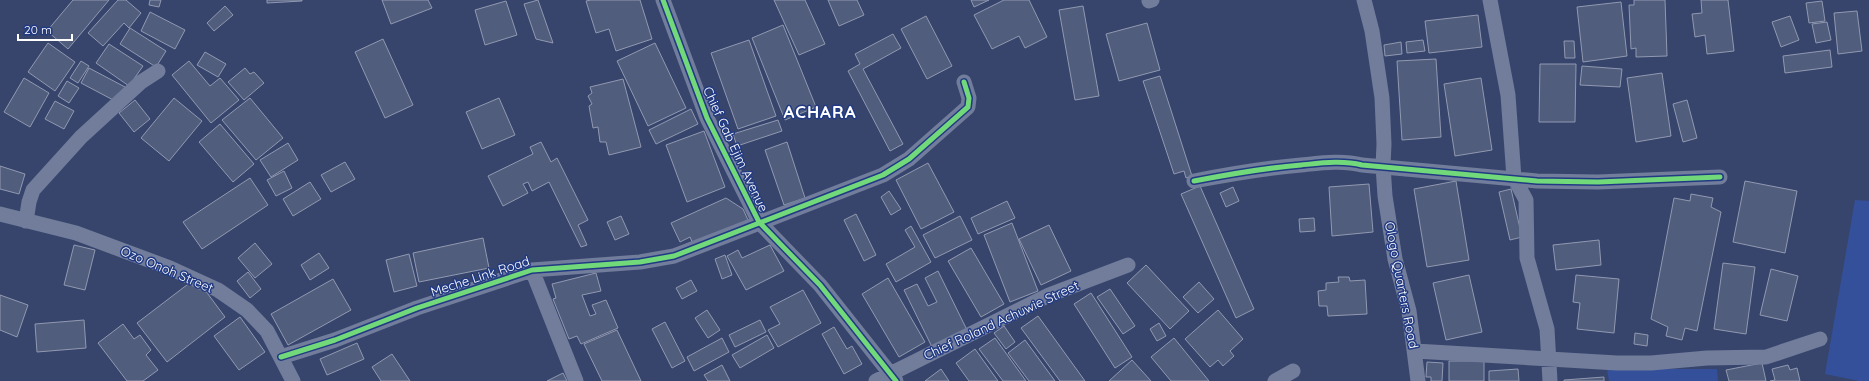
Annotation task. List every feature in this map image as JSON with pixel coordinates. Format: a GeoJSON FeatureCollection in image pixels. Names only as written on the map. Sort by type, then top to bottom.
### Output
{"type":"FeatureCollection","features":[{"type":"Feature","properties":{"kind":"street","name":"Chief Gab Ejim Avenue"},"geometry":{"type":"LineString","coordinates":[[663,0],[707,118],[759,222],[820,285],[893,377]]}},
{"type":"Feature","properties":{"kind":"street","name":"Ologo Quarters Road"},"geometry":{"type":"LineString","coordinates":[[1364,0],[1372,31],[1382,98],[1385,196],[1395,259],[1409,311],[1418,381]]}},
{"type":"Feature","properties":{"kind":"street"},"geometry":{"type":"LineString","coordinates":[[1490,0],[1508,95],[1514,178],[1526,200],[1527,258],[1547,329],[1550,359],[1550,381]]}},
{"type":"Feature","properties":{"kind":"street"},"geometry":{"type":"LineString","coordinates":[[26,221],[29,202],[33,190],[43,178],[81,136],[141,82],[158,71]]}},
{"type":"Feature","properties":{"kind":"street","name":"Meche Link Road"},"geometry":{"type":"LineString","coordinates":[[281,357],[335,340],[416,308],[532,270],[640,262],[674,256],[883,175],[909,159],[968,107],[969,98],[964,82]]}},
{"type":"Feature","properties":{"kind":"street"},"geometry":{"type":"LineString","coordinates":[[1194,181],[1238,173],[1311,164],[1351,162],[1537,181],[1598,182],[1720,178]]}},
{"type":"Feature","properties":{"kind":"street","name":"Ozo Onoh Street"},"geometry":{"type":"LineString","coordinates":[[0,214],[76,233],[170,268],[212,287],[247,310],[267,331],[293,381]]}},
{"type":"Feature","properties":{"kind":"street","name":"Chief Roland Achuwie Street"},"geometry":{"type":"LineString","coordinates":[[876,381],[893,377],[1049,295],[1128,265]]}},
{"type":"Feature","properties":{"kind":"street"},"geometry":{"type":"LineString","coordinates":[[532,270],[576,381]]}},
{"type":"Feature","properties":{"kind":"street"},"geometry":{"type":"LineString","coordinates":[[1415,351],[1645,363],[1707,358],[1766,357],[1820,340]]}},
{"type":"Feature","properties":{"kind":"street"},"geometry":{"type":"LineString","coordinates":[[1275,381],[1293,371]]}},
{"type":"Feature","properties":{"kind":"shaded area"},"geometry":{"type":"Polygon","coordinates":[[[1855,200],[1869,201],[1869,381],[1859,381],[1825,374],[1855,200]]]}},
{"type":"Feature","properties":{"kind":"shaded area"},"geometry":{"type":"Polygon","coordinates":[[[1607,369],[1717,369],[1718,381],[1609,381],[1607,369]]]}},
{"type":"Feature","properties":{"kind":"building"},"geometry":{"type":"Polygon","coordinates":[[[73,0],[109,0],[68,49],[47,31],[73,0]]]}},
{"type":"Feature","properties":{"kind":"building"},"geometry":{"type":"Polygon","coordinates":[[[118,0],[126,0],[141,13],[129,28],[124,23],[103,46],[88,33],[118,0]]]}},
{"type":"Feature","properties":{"kind":"building"},"geometry":{"type":"Polygon","coordinates":[[[150,0],[161,0],[159,7],[149,5],[150,0]]]}},
{"type":"Feature","properties":{"kind":"building"},"geometry":{"type":"Polygon","coordinates":[[[267,0],[302,0],[302,1],[267,3],[267,0]]]}},
{"type":"Feature","properties":{"kind":"building"},"geometry":{"type":"Polygon","coordinates":[[[382,0],[428,0],[432,8],[391,24],[382,0]]]}},
{"type":"Feature","properties":{"kind":"building"},"geometry":{"type":"Polygon","coordinates":[[[538,0],[553,43],[536,39],[524,4],[538,0]]]}},
{"type":"Feature","properties":{"kind":"building"},"geometry":{"type":"Polygon","coordinates":[[[640,0],[652,39],[616,51],[609,29],[596,33],[586,1],[640,0]]]}},
{"type":"Feature","properties":{"kind":"building"},"geometry":{"type":"Polygon","coordinates":[[[774,0],[805,0],[825,44],[799,55],[774,0]]]}},
{"type":"Feature","properties":{"kind":"building"},"geometry":{"type":"Polygon","coordinates":[[[828,0],[857,0],[864,15],[839,26],[828,0]]]}},
{"type":"Feature","properties":{"kind":"building"},"geometry":{"type":"Polygon","coordinates":[[[971,0],[989,0],[974,7],[971,0]]]}},
{"type":"Feature","properties":{"kind":"building"},"geometry":{"type":"Polygon","coordinates":[[[1004,0],[1029,0],[1047,37],[1025,48],[1019,36],[992,49],[974,15],[1004,0]]]}},
{"type":"Feature","properties":{"kind":"building"},"geometry":{"type":"Polygon","coordinates":[[[1634,0],[1665,0],[1667,56],[1636,57],[1636,48],[1631,49],[1629,5],[1634,5],[1634,0]]]}},
{"type":"Feature","properties":{"kind":"building"},"geometry":{"type":"Polygon","coordinates":[[[1701,0],[1728,0],[1734,51],[1707,54],[1705,35],[1695,37],[1692,14],[1702,13],[1701,0]]]}},
{"type":"Feature","properties":{"kind":"building"},"geometry":{"type":"Polygon","coordinates":[[[506,1],[517,35],[485,45],[475,10],[506,1]]]}},
{"type":"Feature","properties":{"kind":"building"},"geometry":{"type":"Polygon","coordinates":[[[1822,1],[1825,21],[1809,23],[1806,3],[1822,1]]]}},
{"type":"Feature","properties":{"kind":"building"},"geometry":{"type":"Polygon","coordinates":[[[1621,2],[1627,56],[1583,62],[1577,7],[1621,2]]]}},
{"type":"Feature","properties":{"kind":"building"},"geometry":{"type":"Polygon","coordinates":[[[225,6],[233,15],[214,31],[207,23],[225,6]]]}},
{"type":"Feature","properties":{"kind":"building"},"geometry":{"type":"Polygon","coordinates":[[[1083,6],[1099,96],[1075,100],[1059,10],[1083,6]]]}},
{"type":"Feature","properties":{"kind":"building"},"geometry":{"type":"Polygon","coordinates":[[[1857,11],[1862,51],[1838,54],[1834,13],[1857,11]]]}},
{"type":"Feature","properties":{"kind":"building"},"geometry":{"type":"Polygon","coordinates":[[[150,12],[185,30],[175,49],[141,31],[150,12]]]}},
{"type":"Feature","properties":{"kind":"building"},"geometry":{"type":"Polygon","coordinates":[[[1478,15],[1482,47],[1429,53],[1425,21],[1478,15]]]}},
{"type":"Feature","properties":{"kind":"building"},"geometry":{"type":"Polygon","coordinates":[[[926,16],[952,66],[927,79],[901,29],[926,16]]]}},
{"type":"Feature","properties":{"kind":"building"},"geometry":{"type":"Polygon","coordinates":[[[1790,16],[1799,40],[1781,47],[1772,22],[1790,16]]]}},
{"type":"Feature","properties":{"kind":"building"},"geometry":{"type":"Polygon","coordinates":[[[1827,22],[1831,40],[1816,43],[1812,24],[1827,22]]]}},
{"type":"Feature","properties":{"kind":"building"},"geometry":{"type":"Polygon","coordinates":[[[1147,23],[1160,70],[1119,81],[1106,34],[1147,23]]]}},
{"type":"Feature","properties":{"kind":"building"},"geometry":{"type":"Polygon","coordinates":[[[783,25],[816,107],[785,120],[752,38],[783,25]]]}},
{"type":"Feature","properties":{"kind":"building"},"geometry":{"type":"Polygon","coordinates":[[[130,28],[166,51],[156,67],[120,44],[130,28]]]}},
{"type":"Feature","properties":{"kind":"building"},"geometry":{"type":"Polygon","coordinates":[[[893,34],[901,48],[863,69],[903,144],[890,151],[848,71],[860,64],[855,54],[893,34]]]}},
{"type":"Feature","properties":{"kind":"building"},"geometry":{"type":"Polygon","coordinates":[[[383,39],[413,105],[385,118],[355,52],[383,39]]]}},
{"type":"Feature","properties":{"kind":"building"},"geometry":{"type":"Polygon","coordinates":[[[749,40],[776,116],[738,129],[711,53],[749,40]]]}},
{"type":"Feature","properties":{"kind":"building"},"geometry":{"type":"Polygon","coordinates":[[[1423,40],[1425,51],[1407,53],[1406,42],[1423,40]]]}},
{"type":"Feature","properties":{"kind":"building"},"geometry":{"type":"Polygon","coordinates":[[[1564,41],[1574,41],[1575,58],[1565,58],[1564,41]]]}},
{"type":"Feature","properties":{"kind":"building"},"geometry":{"type":"Polygon","coordinates":[[[1401,42],[1402,54],[1385,56],[1384,45],[1401,42]]]}},
{"type":"Feature","properties":{"kind":"building"},"geometry":{"type":"Polygon","coordinates":[[[48,43],[75,62],[55,91],[28,72],[48,43]]]}},
{"type":"Feature","properties":{"kind":"building"},"geometry":{"type":"Polygon","coordinates":[[[655,43],[686,108],[648,126],[617,61],[655,43]]]}},
{"type":"Feature","properties":{"kind":"building"},"geometry":{"type":"Polygon","coordinates":[[[109,44],[143,66],[129,86],[96,63],[109,44]]]}},
{"type":"Feature","properties":{"kind":"building"},"geometry":{"type":"Polygon","coordinates":[[[1830,50],[1832,67],[1785,73],[1783,56],[1830,50]]]}},
{"type":"Feature","properties":{"kind":"building"},"geometry":{"type":"Polygon","coordinates":[[[205,52],[226,64],[218,77],[197,65],[205,52]]]}},
{"type":"Feature","properties":{"kind":"building"},"geometry":{"type":"Polygon","coordinates":[[[1436,59],[1441,137],[1402,140],[1397,61],[1436,59]]]}},
{"type":"Feature","properties":{"kind":"building"},"geometry":{"type":"Polygon","coordinates":[[[81,61],[89,66],[78,83],[70,78],[81,61]]]}},
{"type":"Feature","properties":{"kind":"building"},"geometry":{"type":"Polygon","coordinates":[[[189,61],[210,86],[220,78],[239,100],[211,123],[172,75],[189,61]]]}},
{"type":"Feature","properties":{"kind":"building"},"geometry":{"type":"Polygon","coordinates":[[[1540,64],[1576,64],[1575,122],[1539,122],[1540,64]]]}},
{"type":"Feature","properties":{"kind":"building"},"geometry":{"type":"Polygon","coordinates":[[[1582,66],[1622,69],[1620,87],[1580,85],[1582,66]]]}},
{"type":"Feature","properties":{"kind":"building"},"geometry":{"type":"Polygon","coordinates":[[[89,68],[125,87],[117,102],[81,83],[89,68]]]}},
{"type":"Feature","properties":{"kind":"building"},"geometry":{"type":"Polygon","coordinates":[[[245,68],[250,74],[254,72],[264,83],[244,100],[228,82],[245,68]]]}},
{"type":"Feature","properties":{"kind":"building"},"geometry":{"type":"Polygon","coordinates":[[[1662,73],[1671,136],[1636,142],[1627,78],[1662,73]]]}},
{"type":"Feature","properties":{"kind":"building"},"geometry":{"type":"Polygon","coordinates":[[[1160,76],[1192,176],[1186,178],[1184,171],[1174,174],[1143,81],[1160,76]]]}},
{"type":"Feature","properties":{"kind":"building"},"geometry":{"type":"Polygon","coordinates":[[[24,78],[49,93],[30,127],[4,112],[24,78]]]}},
{"type":"Feature","properties":{"kind":"building"},"geometry":{"type":"Polygon","coordinates":[[[1481,78],[1492,150],[1455,156],[1444,84],[1481,78]]]}},
{"type":"Feature","properties":{"kind":"building"},"geometry":{"type":"Polygon","coordinates":[[[623,79],[641,147],[609,155],[606,142],[600,142],[598,127],[593,128],[589,106],[592,104],[588,96],[592,93],[590,87],[623,79]]]}},
{"type":"Feature","properties":{"kind":"building"},"geometry":{"type":"Polygon","coordinates":[[[67,81],[79,88],[69,103],[58,96],[67,81]]]}},
{"type":"Feature","properties":{"kind":"building"},"geometry":{"type":"Polygon","coordinates":[[[174,98],[202,121],[169,161],[141,138],[174,98]]]}},
{"type":"Feature","properties":{"kind":"building"},"geometry":{"type":"Polygon","coordinates":[[[250,98],[283,138],[256,160],[222,120],[250,98]]]}},
{"type":"Feature","properties":{"kind":"building"},"geometry":{"type":"Polygon","coordinates":[[[499,98],[515,135],[482,149],[466,112],[499,98]]]}},
{"type":"Feature","properties":{"kind":"building"},"geometry":{"type":"Polygon","coordinates":[[[135,100],[150,119],[134,132],[119,113],[135,100]]]}},
{"type":"Feature","properties":{"kind":"building"},"geometry":{"type":"Polygon","coordinates":[[[1687,100],[1697,138],[1683,142],[1673,104],[1687,100]]]}},
{"type":"Feature","properties":{"kind":"building"},"geometry":{"type":"Polygon","coordinates":[[[55,101],[74,111],[64,129],[45,119],[55,101]]]}},
{"type":"Feature","properties":{"kind":"building"},"geometry":{"type":"Polygon","coordinates":[[[691,109],[698,124],[656,144],[649,130],[691,109]]]}},
{"type":"Feature","properties":{"kind":"building"},"geometry":{"type":"Polygon","coordinates":[[[778,120],[782,131],[737,146],[733,134],[778,120]]]}},
{"type":"Feature","properties":{"kind":"building"},"geometry":{"type":"Polygon","coordinates":[[[220,124],[254,164],[233,182],[199,142],[220,124]]]}},
{"type":"Feature","properties":{"kind":"building"},"geometry":{"type":"Polygon","coordinates":[[[704,131],[725,187],[687,202],[666,145],[704,131]]]}},
{"type":"Feature","properties":{"kind":"building"},"geometry":{"type":"Polygon","coordinates":[[[541,142],[551,162],[557,158],[588,220],[578,225],[587,245],[581,247],[549,182],[532,191],[528,182],[523,184],[528,193],[503,206],[488,176],[533,154],[530,147],[541,142]]]}},
{"type":"Feature","properties":{"kind":"building"},"geometry":{"type":"Polygon","coordinates":[[[787,142],[805,198],[784,205],[765,150],[787,142]]]}},
{"type":"Feature","properties":{"kind":"building"},"geometry":{"type":"Polygon","coordinates":[[[288,143],[298,160],[271,177],[260,160],[288,143]]]}},
{"type":"Feature","properties":{"kind":"building"},"geometry":{"type":"Polygon","coordinates":[[[345,162],[355,179],[331,192],[321,175],[345,162]]]}},
{"type":"Feature","properties":{"kind":"building"},"geometry":{"type":"Polygon","coordinates":[[[928,163],[954,212],[921,229],[896,180],[928,163]]]}},
{"type":"Feature","properties":{"kind":"building"},"geometry":{"type":"Polygon","coordinates":[[[0,166],[25,174],[19,194],[0,189],[0,166]]]}},
{"type":"Feature","properties":{"kind":"building"},"geometry":{"type":"Polygon","coordinates":[[[284,171],[292,188],[276,196],[267,180],[284,171]]]}},
{"type":"Feature","properties":{"kind":"building"},"geometry":{"type":"Polygon","coordinates":[[[250,178],[268,205],[202,249],[183,222],[250,178]]]}},
{"type":"Feature","properties":{"kind":"building"},"geometry":{"type":"Polygon","coordinates":[[[1456,181],[1469,260],[1427,267],[1414,189],[1456,181]]]}},
{"type":"Feature","properties":{"kind":"building"},"geometry":{"type":"Polygon","coordinates":[[[1745,181],[1797,191],[1785,253],[1733,242],[1745,181]]]}},
{"type":"Feature","properties":{"kind":"building"},"geometry":{"type":"Polygon","coordinates":[[[310,182],[321,199],[293,216],[283,199],[310,182]]]}},
{"type":"Feature","properties":{"kind":"building"},"geometry":{"type":"Polygon","coordinates":[[[1369,184],[1373,232],[1332,236],[1329,187],[1369,184]]]}},
{"type":"Feature","properties":{"kind":"building"},"geometry":{"type":"Polygon","coordinates":[[[1200,186],[1254,309],[1236,318],[1181,194],[1200,186]]]}},
{"type":"Feature","properties":{"kind":"building"},"geometry":{"type":"Polygon","coordinates":[[[1233,187],[1239,201],[1226,207],[1220,193],[1233,187]]]}},
{"type":"Feature","properties":{"kind":"building"},"geometry":{"type":"Polygon","coordinates":[[[1511,189],[1522,237],[1510,240],[1499,192],[1511,189]]]}},
{"type":"Feature","properties":{"kind":"building"},"geometry":{"type":"Polygon","coordinates":[[[889,191],[901,209],[891,215],[881,197],[889,191]]]}},
{"type":"Feature","properties":{"kind":"building"},"geometry":{"type":"Polygon","coordinates":[[[1691,194],[1713,198],[1711,207],[1721,212],[1697,331],[1685,328],[1682,340],[1666,336],[1668,327],[1651,319],[1674,198],[1690,201],[1691,194]]]}},
{"type":"Feature","properties":{"kind":"building"},"geometry":{"type":"Polygon","coordinates":[[[726,198],[743,209],[748,220],[693,244],[690,237],[680,242],[671,223],[726,198]]]}},
{"type":"Feature","properties":{"kind":"building"},"geometry":{"type":"Polygon","coordinates":[[[1007,201],[1015,218],[978,234],[971,218],[1007,201]]]}},
{"type":"Feature","properties":{"kind":"building"},"geometry":{"type":"Polygon","coordinates":[[[856,214],[876,255],[864,261],[844,220],[856,214]]]}},
{"type":"Feature","properties":{"kind":"building"},"geometry":{"type":"Polygon","coordinates":[[[621,216],[629,234],[615,240],[607,222],[621,216]]]}},
{"type":"Feature","properties":{"kind":"building"},"geometry":{"type":"Polygon","coordinates":[[[960,216],[972,240],[935,258],[923,235],[960,216]]]}},
{"type":"Feature","properties":{"kind":"building"},"geometry":{"type":"Polygon","coordinates":[[[1314,218],[1315,231],[1300,232],[1299,219],[1314,218]]]}},
{"type":"Feature","properties":{"kind":"building"},"geometry":{"type":"Polygon","coordinates":[[[1012,223],[1038,291],[1010,302],[984,235],[1012,223]]]}},
{"type":"Feature","properties":{"kind":"building"},"geometry":{"type":"Polygon","coordinates":[[[1049,225],[1071,271],[1041,285],[1019,239],[1049,225]]]}},
{"type":"Feature","properties":{"kind":"building"},"geometry":{"type":"Polygon","coordinates":[[[911,226],[931,262],[896,282],[886,264],[915,247],[905,230],[911,226]]]}},
{"type":"Feature","properties":{"kind":"building"},"geometry":{"type":"Polygon","coordinates":[[[483,238],[489,268],[419,282],[413,253],[483,238]]]}},
{"type":"Feature","properties":{"kind":"building"},"geometry":{"type":"Polygon","coordinates":[[[1599,240],[1601,265],[1556,270],[1553,245],[1599,240]]]}},
{"type":"Feature","properties":{"kind":"building"},"geometry":{"type":"Polygon","coordinates":[[[255,243],[272,264],[255,278],[238,258],[255,243]]]}},
{"type":"Feature","properties":{"kind":"building"},"geometry":{"type":"Polygon","coordinates":[[[74,245],[95,250],[85,290],[64,285],[74,245]]]}},
{"type":"Feature","properties":{"kind":"building"},"geometry":{"type":"Polygon","coordinates":[[[770,245],[784,271],[746,290],[727,256],[738,250],[742,258],[770,245]]]}},
{"type":"Feature","properties":{"kind":"building"},"geometry":{"type":"Polygon","coordinates":[[[971,248],[1004,304],[981,317],[948,261],[971,248]]]}},
{"type":"Feature","properties":{"kind":"building"},"geometry":{"type":"Polygon","coordinates":[[[319,253],[329,268],[310,280],[301,265],[319,253]]]}},
{"type":"Feature","properties":{"kind":"building"},"geometry":{"type":"Polygon","coordinates":[[[409,254],[417,286],[394,292],[386,260],[409,254]]]}},
{"type":"Feature","properties":{"kind":"building"},"geometry":{"type":"Polygon","coordinates":[[[725,255],[732,275],[722,279],[715,259],[725,255]]]}},
{"type":"Feature","properties":{"kind":"building"},"geometry":{"type":"Polygon","coordinates":[[[1723,263],[1755,267],[1746,334],[1714,329],[1723,263]]]}},
{"type":"Feature","properties":{"kind":"building"},"geometry":{"type":"Polygon","coordinates":[[[1146,265],[1189,311],[1170,329],[1127,283],[1146,265]]]}},
{"type":"Feature","properties":{"kind":"building"},"geometry":{"type":"Polygon","coordinates":[[[1771,269],[1798,276],[1787,321],[1760,315],[1771,269]]]}},
{"type":"Feature","properties":{"kind":"building"},"geometry":{"type":"Polygon","coordinates":[[[938,271],[967,330],[932,347],[904,290],[917,284],[928,306],[937,302],[925,278],[938,271]]]}},
{"type":"Feature","properties":{"kind":"building"},"geometry":{"type":"Polygon","coordinates":[[[248,272],[261,289],[250,298],[237,281],[248,272]]]}},
{"type":"Feature","properties":{"kind":"building"},"geometry":{"type":"Polygon","coordinates":[[[596,273],[601,291],[582,295],[590,316],[596,314],[592,305],[606,300],[618,328],[581,344],[577,336],[569,339],[553,299],[556,298],[552,284],[596,273]]]}},
{"type":"Feature","properties":{"kind":"building"},"geometry":{"type":"Polygon","coordinates":[[[1469,275],[1482,332],[1446,340],[1433,283],[1469,275]]]}},
{"type":"Feature","properties":{"kind":"building"},"geometry":{"type":"Polygon","coordinates":[[[1576,275],[1619,279],[1614,333],[1577,329],[1580,303],[1573,302],[1576,275]]]}},
{"type":"Feature","properties":{"kind":"building"},"geometry":{"type":"Polygon","coordinates":[[[1338,277],[1349,277],[1350,281],[1365,280],[1367,314],[1328,316],[1327,306],[1319,306],[1318,291],[1326,290],[1326,283],[1339,282],[1338,277]]]}},
{"type":"Feature","properties":{"kind":"building"},"geometry":{"type":"Polygon","coordinates":[[[196,278],[225,317],[167,362],[137,323],[196,278]]]}},
{"type":"Feature","properties":{"kind":"building"},"geometry":{"type":"Polygon","coordinates":[[[888,278],[925,342],[899,357],[862,294],[888,278]]]}},
{"type":"Feature","properties":{"kind":"building"},"geometry":{"type":"Polygon","coordinates":[[[333,279],[351,310],[288,345],[271,314],[333,279]]]}},
{"type":"Feature","properties":{"kind":"building"},"geometry":{"type":"Polygon","coordinates":[[[691,280],[697,291],[682,299],[676,288],[691,280]]]}},
{"type":"Feature","properties":{"kind":"building"},"geometry":{"type":"Polygon","coordinates":[[[1199,282],[1214,299],[1198,313],[1183,297],[1199,282]]]}},
{"type":"Feature","properties":{"kind":"building"},"geometry":{"type":"Polygon","coordinates":[[[1110,289],[1135,326],[1123,334],[1097,297],[1110,289]]]}},
{"type":"Feature","properties":{"kind":"building"},"geometry":{"type":"Polygon","coordinates":[[[803,290],[821,323],[778,347],[768,330],[780,324],[770,307],[803,290]]]}},
{"type":"Feature","properties":{"kind":"building"},"geometry":{"type":"Polygon","coordinates":[[[1091,293],[1132,357],[1115,368],[1074,304],[1091,293]]]}},
{"type":"Feature","properties":{"kind":"building"},"geometry":{"type":"Polygon","coordinates":[[[0,295],[28,305],[17,337],[0,330],[0,295]]]}},
{"type":"Feature","properties":{"kind":"building"},"geometry":{"type":"Polygon","coordinates":[[[707,310],[720,330],[708,338],[695,318],[707,310]]]}},
{"type":"Feature","properties":{"kind":"building"},"geometry":{"type":"Polygon","coordinates":[[[1218,310],[1243,339],[1230,351],[1234,356],[1223,366],[1218,360],[1210,367],[1185,339],[1218,310]]]}},
{"type":"Feature","properties":{"kind":"building"},"geometry":{"type":"Polygon","coordinates":[[[1038,316],[1085,381],[1060,381],[1021,328],[1038,316]]]}},
{"type":"Feature","properties":{"kind":"building"},"geometry":{"type":"Polygon","coordinates":[[[240,317],[265,352],[239,370],[214,336],[240,317]]]}},
{"type":"Feature","properties":{"kind":"building"},"geometry":{"type":"Polygon","coordinates":[[[84,320],[86,348],[37,352],[35,324],[84,320]]]}},
{"type":"Feature","properties":{"kind":"building"},"geometry":{"type":"Polygon","coordinates":[[[760,320],[766,332],[735,347],[729,335],[760,320]]]}},
{"type":"Feature","properties":{"kind":"building"},"geometry":{"type":"Polygon","coordinates":[[[665,322],[685,361],[672,368],[652,329],[665,322]]]}},
{"type":"Feature","properties":{"kind":"building"},"geometry":{"type":"Polygon","coordinates":[[[1159,323],[1166,336],[1157,341],[1150,329],[1159,323]]]}},
{"type":"Feature","properties":{"kind":"building"},"geometry":{"type":"Polygon","coordinates":[[[123,324],[134,339],[140,335],[151,350],[146,355],[158,370],[143,381],[127,381],[98,343],[123,324]]]}},
{"type":"Feature","properties":{"kind":"building"},"geometry":{"type":"Polygon","coordinates":[[[1004,326],[1015,342],[1006,349],[994,333],[1004,326]]]}},
{"type":"Feature","properties":{"kind":"building"},"geometry":{"type":"Polygon","coordinates":[[[834,327],[847,349],[852,346],[862,364],[844,374],[822,334],[834,327]]]}},
{"type":"Feature","properties":{"kind":"building"},"geometry":{"type":"Polygon","coordinates":[[[617,330],[641,381],[602,381],[584,344],[617,330]]]}},
{"type":"Feature","properties":{"kind":"building"},"geometry":{"type":"Polygon","coordinates":[[[1635,333],[1648,335],[1647,346],[1634,344],[1635,333]]]}},
{"type":"Feature","properties":{"kind":"building"},"geometry":{"type":"Polygon","coordinates":[[[767,335],[774,348],[740,368],[732,355],[767,335]]]}},
{"type":"Feature","properties":{"kind":"building"},"geometry":{"type":"Polygon","coordinates":[[[722,338],[729,352],[694,371],[687,357],[722,338]]]}},
{"type":"Feature","properties":{"kind":"building"},"geometry":{"type":"Polygon","coordinates":[[[995,338],[1026,381],[1003,381],[979,349],[995,338]]]}},
{"type":"Feature","properties":{"kind":"building"},"geometry":{"type":"Polygon","coordinates":[[[1174,338],[1209,381],[1171,381],[1151,357],[1174,338]]]}},
{"type":"Feature","properties":{"kind":"building"},"geometry":{"type":"Polygon","coordinates":[[[1025,340],[1055,381],[1029,381],[1008,353],[1025,340]]]}},
{"type":"Feature","properties":{"kind":"building"},"geometry":{"type":"Polygon","coordinates":[[[357,343],[364,359],[327,375],[320,359],[357,343]]]}},
{"type":"Feature","properties":{"kind":"building"},"geometry":{"type":"Polygon","coordinates":[[[975,349],[998,381],[969,381],[956,363],[975,349]]]}},
{"type":"Feature","properties":{"kind":"building"},"geometry":{"type":"Polygon","coordinates":[[[392,354],[410,381],[381,381],[372,367],[392,354]]]}},
{"type":"Feature","properties":{"kind":"building"},"geometry":{"type":"Polygon","coordinates":[[[1132,360],[1151,381],[1109,381],[1132,360]]]}},
{"type":"Feature","properties":{"kind":"building"},"geometry":{"type":"Polygon","coordinates":[[[1449,361],[1484,361],[1484,381],[1449,381],[1449,361]]]}},
{"type":"Feature","properties":{"kind":"building"},"geometry":{"type":"Polygon","coordinates":[[[1427,362],[1443,363],[1442,381],[1431,381],[1431,377],[1426,377],[1427,362]]]}},
{"type":"Feature","properties":{"kind":"building"},"geometry":{"type":"Polygon","coordinates":[[[1762,363],[1766,381],[1729,381],[1726,370],[1762,363]]]}},
{"type":"Feature","properties":{"kind":"building"},"geometry":{"type":"Polygon","coordinates":[[[722,365],[730,381],[708,381],[704,375],[722,365]]]}},
{"type":"Feature","properties":{"kind":"building"},"geometry":{"type":"Polygon","coordinates":[[[1788,365],[1790,370],[1797,368],[1800,381],[1770,381],[1775,380],[1772,369],[1788,365]]]}},
{"type":"Feature","properties":{"kind":"building"},"geometry":{"type":"Polygon","coordinates":[[[941,369],[949,381],[925,381],[941,369]]]}},
{"type":"Feature","properties":{"kind":"building"},"geometry":{"type":"Polygon","coordinates":[[[1518,369],[1519,381],[1489,381],[1489,371],[1518,369]]]}},
{"type":"Feature","properties":{"kind":"building"},"geometry":{"type":"Polygon","coordinates":[[[563,373],[567,381],[547,381],[563,373]]]}},
{"type":"Feature","properties":{"kind":"building"},"geometry":{"type":"Polygon","coordinates":[[[1604,377],[1604,381],[1564,381],[1564,380],[1604,377]]]}},
{"type":"Feature","properties":{"kind":"cycle path"},"geometry":{"type":"LineString","coordinates":[[663,0],[707,118],[759,222],[820,285],[896,381]]}},
{"type":"Feature","properties":{"kind":"cycle path"},"geometry":{"type":"LineString","coordinates":[[281,357],[335,340],[417,308],[532,270],[640,262],[674,256],[883,175],[909,159],[968,107],[969,98],[964,82]]}},
{"type":"Feature","properties":{"kind":"cycle path"},"geometry":{"type":"LineString","coordinates":[[1194,181],[1274,168],[1339,162],[1537,181],[1598,182],[1720,177]]}},
{"type":"Feature","properties":{"kind":"district","name":"ACHARA"},"geometry":{"type":"Point","coordinates":[820,112]}}]}
